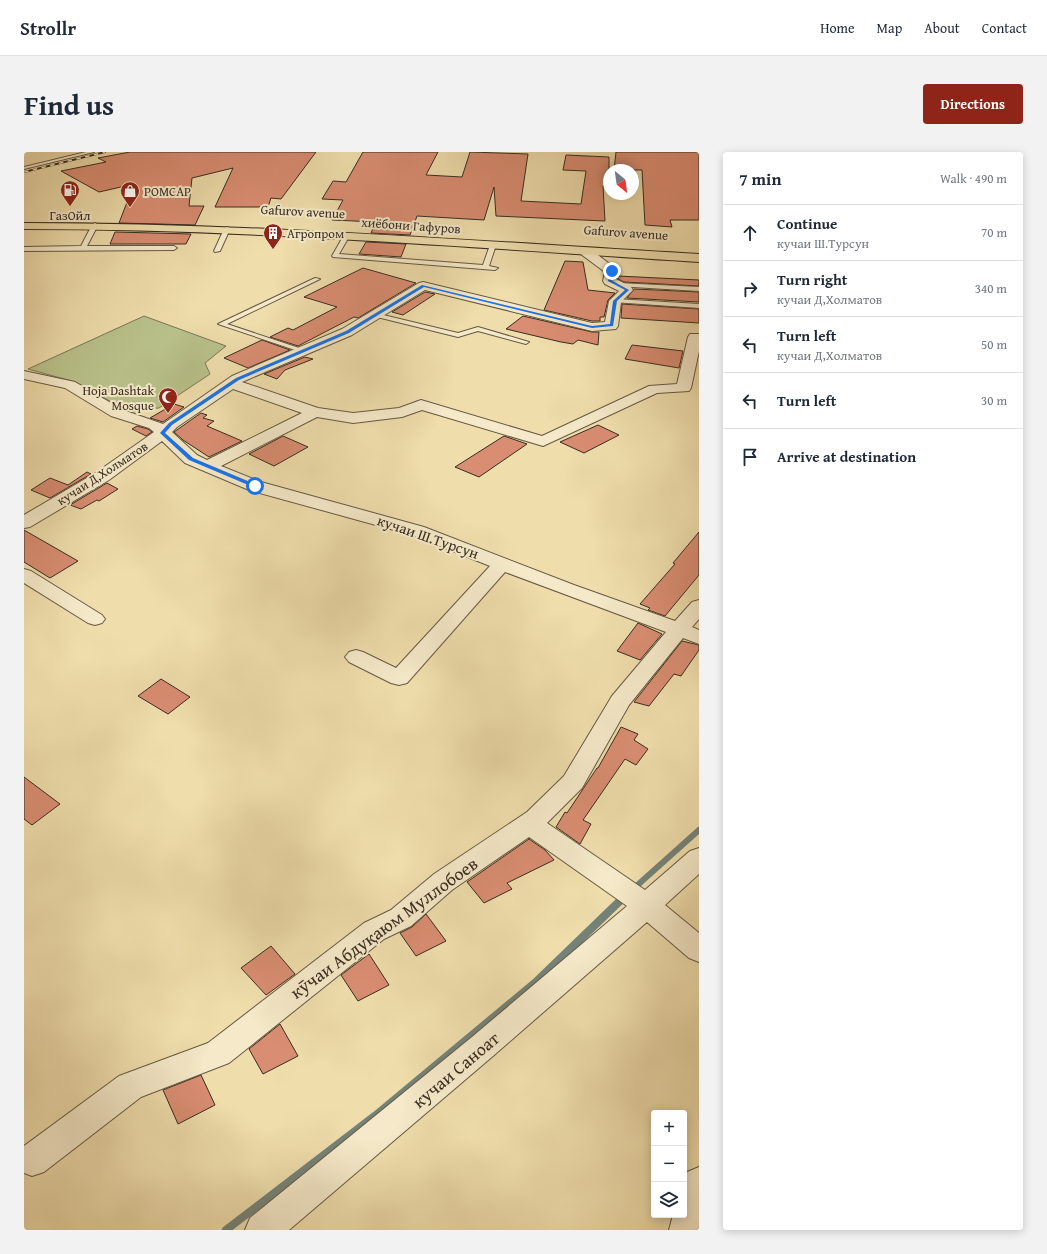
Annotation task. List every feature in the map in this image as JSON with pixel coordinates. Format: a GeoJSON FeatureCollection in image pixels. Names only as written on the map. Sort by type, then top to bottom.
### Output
{"type":"FeatureCollection","features":[{"type":"Feature","properties":{"kind":"highway","name":"Gafurov avenue"},"geometry":{"type":"LineString","coordinates":[[24,219],[205,220],[411,235],[699,249]]}},
{"type":"Feature","properties":{"kind":"highway","name":"хиёбони Гафуров"},"geometry":{"type":"LineString","coordinates":[[24,226],[95,225],[227,229],[347,235],[411,235],[493,245],[699,258]]}},
{"type":"Feature","properties":{"kind":"street"},"geometry":{"type":"LineString","coordinates":[[586,252],[612,271],[609,281],[627,290],[615,301]]}},
{"type":"Feature","properties":{"kind":"street","name":"кучаи Д,Холматов"},"geometry":{"type":"LineString","coordinates":[[24,523],[103,476],[163,433],[170,424],[230,383],[348,332],[423,286],[592,327],[612,326],[615,301]]}},
{"type":"Feature","properties":{"kind":"street"},"geometry":{"type":"LineString","coordinates":[[230,383],[315,412],[353,418],[402,412],[421,405],[543,442],[654,389],[684,388],[695,337],[699,338]]}},
{"type":"Feature","properties":{"kind":"street","name":"кучаи Д,Холматов"},"geometry":{"type":"LineString","coordinates":[[24,375],[70,385],[117,413],[155,425],[163,433]]}},
{"type":"Feature","properties":{"kind":"street"},"geometry":{"type":"LineString","coordinates":[[208,466],[315,412]]}},
{"type":"Feature","properties":{"kind":"street","name":"кучаи Ш.Турсун"},"geometry":{"type":"LineString","coordinates":[[163,433],[191,459],[255,486],[418,531],[502,564],[689,633]]}},
{"type":"Feature","properties":{"kind":"street","name":"кучаи Д,Холматов"},"geometry":{"type":"LineString","coordinates":[[24,506],[41,512]]}},
{"type":"Feature","properties":{"kind":"street"},"geometry":{"type":"LineString","coordinates":[[356,657],[399,678],[502,564]]}},
{"type":"Feature","properties":{"kind":"street"},"geometry":{"type":"LineString","coordinates":[[24,575],[95,619]]}},
{"type":"Feature","properties":{"kind":"street","name":"кӯчаи Абдуқаюм Муллобоев"},"geometry":{"type":"LineString","coordinates":[[32,1160],[130,1086],[218,1053],[374,931],[401,918],[442,882],[536,819],[573,782],[620,701],[689,633],[699,606]]}},
{"type":"Feature","properties":{"kind":"street"},"geometry":{"type":"LineString","coordinates":[[529,824],[634,897],[699,950]]}},
{"type":"Feature","properties":{"kind":"street","name":"кучаи Саноат"},"geometry":{"type":"LineString","coordinates":[[262,1230],[466,1062],[634,897],[699,858]]}},
{"type":"Feature","properties":{"kind":"street"},"geometry":{"type":"LineString","coordinates":[[686,1230],[699,1184]]}},
{"type":"Feature","properties":{"kind":"lane"},"geometry":{"type":"LineString","coordinates":[[24,168],[92,152]]}},
{"type":"Feature","properties":{"kind":"lane"},"geometry":{"type":"LineString","coordinates":[[83,248],[95,225]]}},
{"type":"Feature","properties":{"kind":"lane"},"geometry":{"type":"LineString","coordinates":[[217,251],[227,229]]}},
{"type":"Feature","properties":{"kind":"lane"},"geometry":{"type":"LineString","coordinates":[[347,235],[335,256],[495,268]]}},
{"type":"Feature","properties":{"kind":"lane"},"geometry":{"type":"LineString","coordinates":[[485,267],[493,245]]}},
{"type":"Feature","properties":{"kind":"lane"},"geometry":{"type":"LineString","coordinates":[[24,249],[174,248]]}},
{"type":"Feature","properties":{"kind":"lane"},"geometry":{"type":"LineString","coordinates":[[303,351],[221,324],[317,278]]}},
{"type":"Feature","properties":{"kind":"lane"},"geometry":{"type":"LineString","coordinates":[[618,285],[699,289]]}},
{"type":"Feature","properties":{"kind":"lane"},"geometry":{"type":"LineString","coordinates":[[615,301],[699,306]]}},
{"type":"Feature","properties":{"kind":"lane"},"geometry":{"type":"LineString","coordinates":[[375,315],[458,335],[478,329],[526,342]]}},
{"type":"Feature","properties":{"kind":"green space"},"geometry":{"type":"Polygon","coordinates":[[[144,316],[226,346],[205,363],[210,374],[159,408],[145,409],[135,415],[75,382],[28,369],[144,316]]]}},
{"type":"Feature","properties":{"kind":"building"},"geometry":{"type":"Polygon","coordinates":[[[130,152],[316,152],[281,199],[271,198],[268,207],[215,207],[233,168],[192,178],[189,206],[204,206],[195,225],[119,223],[134,184],[99,192],[61,171],[106,162],[98,158],[130,152]]]}},
{"type":"Feature","properties":{"kind":"building"},"geometry":{"type":"Polygon","coordinates":[[[363,152],[438,152],[426,175],[462,177],[470,152],[528,154],[521,201],[581,204],[586,171],[563,170],[566,155],[609,157],[609,164],[603,164],[603,200],[605,221],[496,216],[494,187],[484,220],[417,216],[410,235],[371,233],[376,222],[332,220],[343,200],[322,199],[333,181],[346,182],[363,152]]]}},
{"type":"Feature","properties":{"kind":"building"},"geometry":{"type":"Polygon","coordinates":[[[616,152],[699,152],[699,220],[670,220],[672,227],[645,225],[642,170],[639,170],[639,164],[615,164],[616,152]]]}},
{"type":"Feature","properties":{"kind":"building"},"geometry":{"type":"Polygon","coordinates":[[[115,232],[191,234],[186,244],[110,244],[115,232]]]}},
{"type":"Feature","properties":{"kind":"building"},"geometry":{"type":"Polygon","coordinates":[[[366,242],[406,244],[401,257],[359,254],[366,242]]]}},
{"type":"Feature","properties":{"kind":"building"},"geometry":{"type":"Polygon","coordinates":[[[565,261],[583,262],[588,290],[615,293],[608,300],[604,317],[600,317],[600,321],[592,321],[544,310],[565,261]]]}},
{"type":"Feature","properties":{"kind":"building"},"geometry":{"type":"Polygon","coordinates":[[[363,268],[416,283],[358,318],[354,317],[298,346],[270,337],[288,328],[293,330],[337,307],[304,297],[363,268]]]}},
{"type":"Feature","properties":{"kind":"building"},"geometry":{"type":"Polygon","coordinates":[[[618,276],[699,280],[699,286],[624,282],[618,279],[618,276]]]}},
{"type":"Feature","properties":{"kind":"building"},"geometry":{"type":"Polygon","coordinates":[[[634,289],[699,292],[699,302],[627,298],[634,289]]]}},
{"type":"Feature","properties":{"kind":"building"},"geometry":{"type":"Polygon","coordinates":[[[425,292],[435,294],[403,315],[392,312],[425,292]]]}},
{"type":"Feature","properties":{"kind":"building"},"geometry":{"type":"Polygon","coordinates":[[[622,304],[699,309],[699,323],[621,318],[622,304]]]}},
{"type":"Feature","properties":{"kind":"building"},"geometry":{"type":"Polygon","coordinates":[[[523,316],[592,332],[599,332],[598,345],[578,340],[573,344],[561,342],[506,329],[523,316]]]}},
{"type":"Feature","properties":{"kind":"building"},"geometry":{"type":"Polygon","coordinates":[[[262,340],[290,350],[248,368],[224,358],[262,340]]]}},
{"type":"Feature","properties":{"kind":"building"},"geometry":{"type":"Polygon","coordinates":[[[632,345],[683,351],[679,368],[625,359],[632,345]]]}},
{"type":"Feature","properties":{"kind":"building"},"geometry":{"type":"Polygon","coordinates":[[[305,357],[313,359],[285,370],[277,379],[264,374],[305,357]]]}},
{"type":"Feature","properties":{"kind":"building"},"geometry":{"type":"Polygon","coordinates":[[[174,404],[184,407],[163,422],[150,418],[174,404]]]}},
{"type":"Feature","properties":{"kind":"building"},"geometry":{"type":"Polygon","coordinates":[[[201,413],[207,415],[203,418],[214,421],[207,426],[242,441],[209,457],[183,440],[174,432],[201,413]]]}},
{"type":"Feature","properties":{"kind":"building"},"geometry":{"type":"Polygon","coordinates":[[[598,425],[619,435],[584,453],[560,442],[598,425]]]}},
{"type":"Feature","properties":{"kind":"building"},"geometry":{"type":"Polygon","coordinates":[[[137,426],[148,429],[152,432],[146,436],[132,429],[137,426]]]}},
{"type":"Feature","properties":{"kind":"building"},"geometry":{"type":"Polygon","coordinates":[[[283,436],[308,447],[274,466],[249,454],[283,436]]]}},
{"type":"Feature","properties":{"kind":"building"},"geometry":{"type":"Polygon","coordinates":[[[504,436],[527,444],[479,477],[455,467],[504,436]]]}},
{"type":"Feature","properties":{"kind":"building"},"geometry":{"type":"Polygon","coordinates":[[[87,472],[91,474],[50,498],[31,490],[50,478],[68,485],[87,472]]]}},
{"type":"Feature","properties":{"kind":"building"},"geometry":{"type":"Polygon","coordinates":[[[107,483],[118,489],[99,501],[97,500],[81,509],[70,505],[107,483]]]}},
{"type":"Feature","properties":{"kind":"building"},"geometry":{"type":"Polygon","coordinates":[[[24,530],[78,561],[50,578],[24,562],[24,530]]]}},
{"type":"Feature","properties":{"kind":"building"},"geometry":{"type":"Polygon","coordinates":[[[699,532],[699,575],[665,616],[648,610],[650,608],[640,604],[675,564],[673,563],[699,532]]]}},
{"type":"Feature","properties":{"kind":"building"},"geometry":{"type":"Polygon","coordinates":[[[638,623],[662,634],[640,660],[617,651],[638,623]]]}},
{"type":"Feature","properties":{"kind":"building"},"geometry":{"type":"Polygon","coordinates":[[[682,641],[699,645],[699,650],[681,676],[674,674],[649,706],[634,702],[682,641]]]}},
{"type":"Feature","properties":{"kind":"building"},"geometry":{"type":"Polygon","coordinates":[[[161,679],[190,697],[168,714],[138,696],[161,679]]]}},
{"type":"Feature","properties":{"kind":"building"},"geometry":{"type":"Polygon","coordinates":[[[621,727],[638,734],[634,740],[648,749],[636,765],[625,759],[583,820],[591,824],[580,844],[556,827],[565,812],[567,813],[598,768],[621,727]]]}},
{"type":"Feature","properties":{"kind":"building"},"geometry":{"type":"Polygon","coordinates":[[[24,777],[60,804],[32,825],[24,819],[24,777]]]}},
{"type":"Feature","properties":{"kind":"building"},"geometry":{"type":"Polygon","coordinates":[[[529,839],[545,850],[554,860],[507,883],[512,889],[484,903],[467,882],[529,839]]]}},
{"type":"Feature","properties":{"kind":"building"},"geometry":{"type":"Polygon","coordinates":[[[426,914],[446,941],[416,956],[400,933],[412,927],[426,914]]]}},
{"type":"Feature","properties":{"kind":"building"},"geometry":{"type":"Polygon","coordinates":[[[271,946],[295,974],[266,995],[241,968],[271,946]]]}},
{"type":"Feature","properties":{"kind":"building"},"geometry":{"type":"Polygon","coordinates":[[[369,954],[389,985],[358,1001],[341,975],[369,954]]]}},
{"type":"Feature","properties":{"kind":"building"},"geometry":{"type":"Polygon","coordinates":[[[280,1024],[298,1056],[263,1074],[249,1049],[280,1024]]]}},
{"type":"Feature","properties":{"kind":"building"},"geometry":{"type":"Polygon","coordinates":[[[201,1075],[215,1105],[178,1124],[163,1090],[201,1075]]]}},
{"type":"Feature","properties":{"kind":"waterway"},"geometry":{"type":"LineString","coordinates":[[632,890],[699,830]]}},
{"type":"Feature","properties":{"kind":"waterway"},"geometry":{"type":"LineString","coordinates":[[226,1230],[376,1115],[537,981],[625,896]]}},
{"type":"Feature","properties":{"kind":"railway"},"geometry":{"type":"LineString","coordinates":[[24,172],[105,152]]}},
{"type":"Feature","properties":{"kind":"place","name":"ГазОйл"},"geometry":{"type":"Point","coordinates":[70,207]}},
{"type":"Feature","properties":{"kind":"place","name":"РОМСАР"},"geometry":{"type":"Point","coordinates":[130,208]}},
{"type":"Feature","properties":{"kind":"place","name":"Агропром"},"geometry":{"type":"Point","coordinates":[273,250]}},
{"type":"Feature","properties":{"kind":"place","name":"Hoja Dashtak Mosque"},"geometry":{"type":"Point","coordinates":[168,414]}},
{"type":"Feature","properties":{"kind":"route"},"geometry":{"type":"LineString","coordinates":[[255,486],[191,459],[163,433],[170,424],[237,379],[348,332],[423,286],[592,327],[612,326],[615,301],[627,290],[609,281],[612,271]]}}]}
